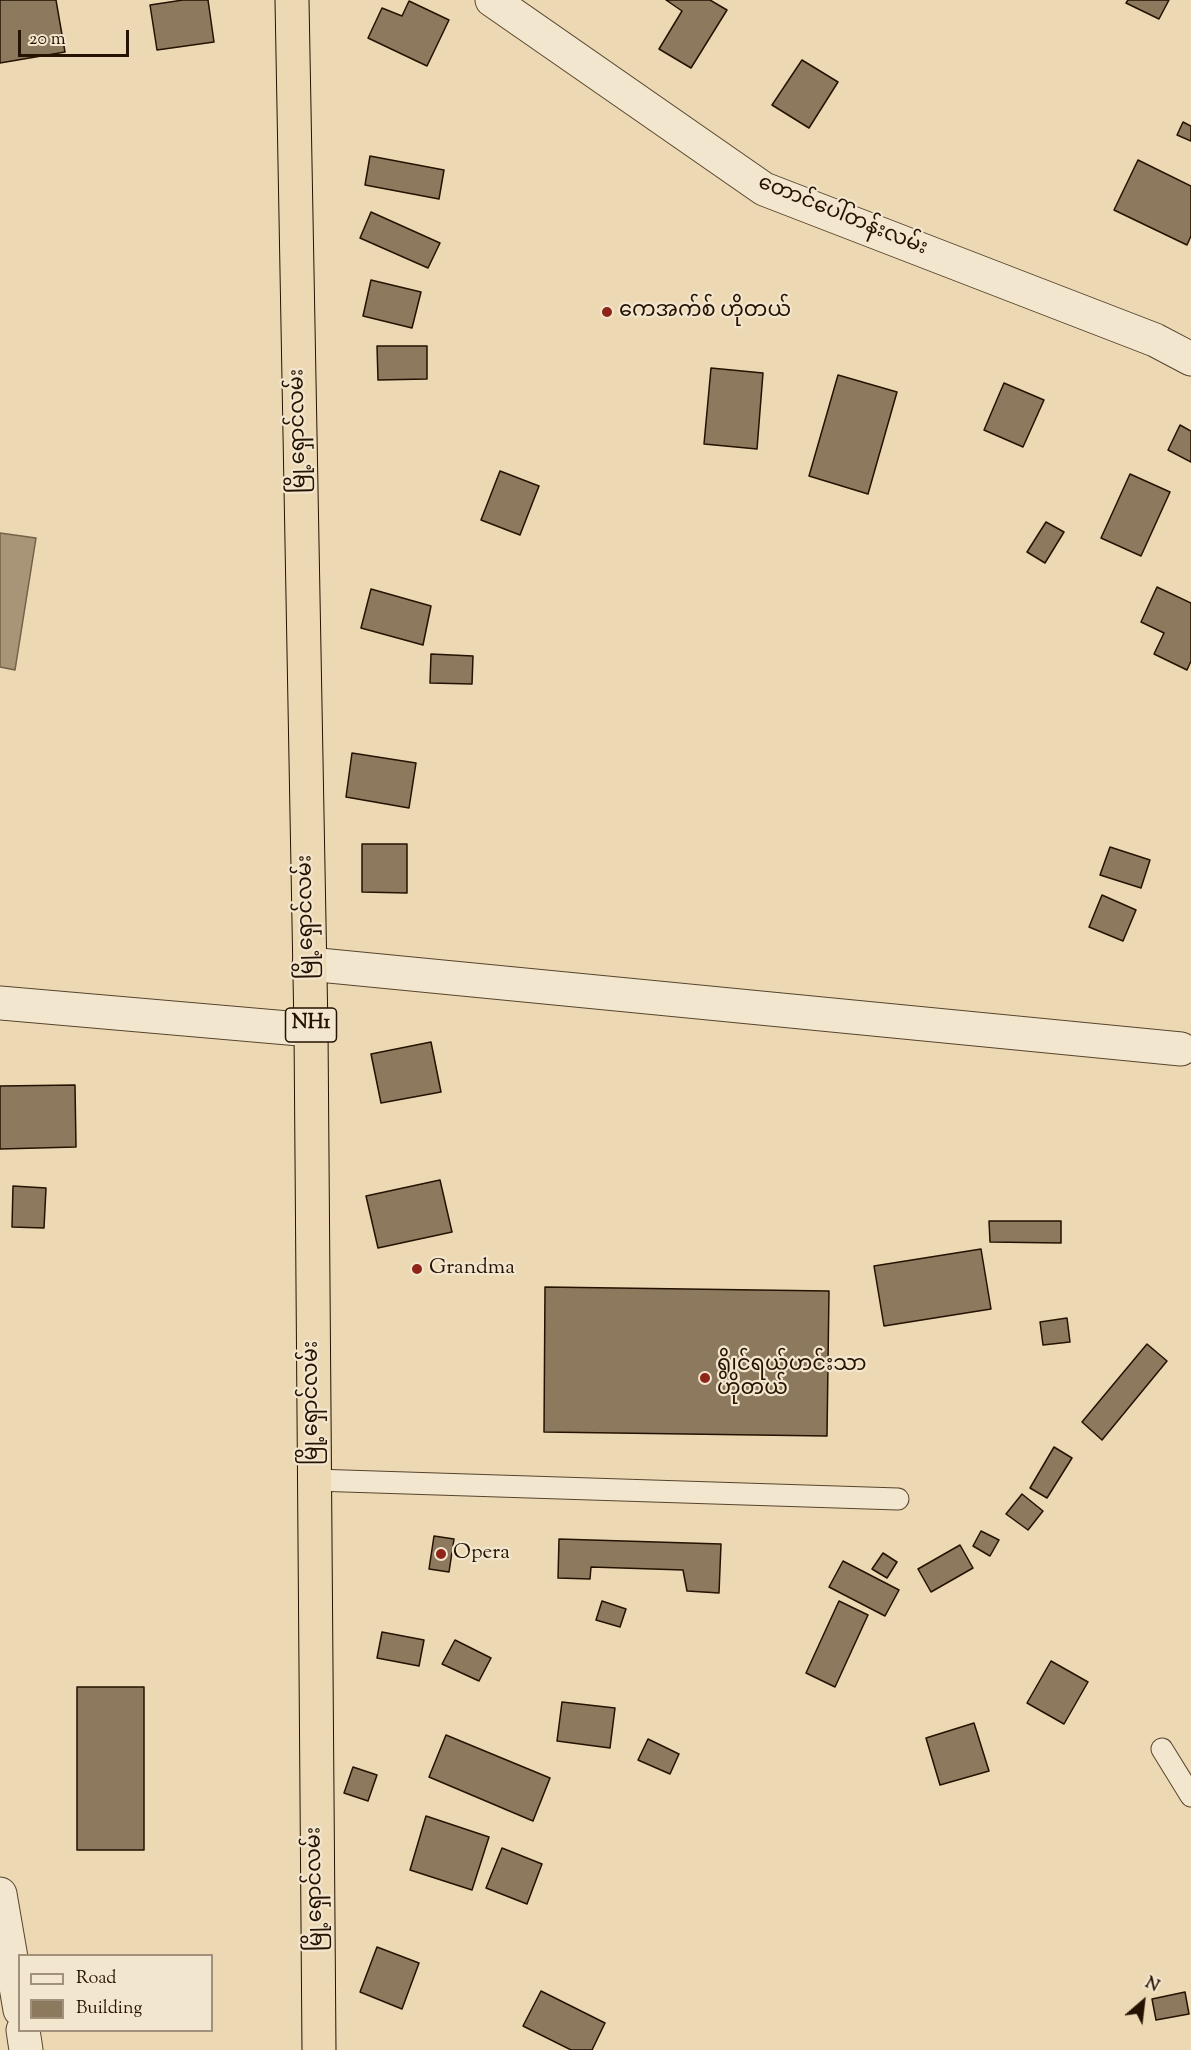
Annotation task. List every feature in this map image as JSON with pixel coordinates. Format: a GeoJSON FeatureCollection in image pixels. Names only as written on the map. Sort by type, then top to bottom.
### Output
{"type":"FeatureCollection","features":[{"type":"Feature","properties":{"kind":"highway","name":"မြို့ရှောင်လမ်း"},"geometry":{"type":"LineString","coordinates":[[292,0],[311,1030],[319,2050]]}},
{"type":"Feature","properties":{"kind":"street","name":"တောင်ပေါ်တန်းလမ်း"},"geometry":{"type":"LineString","coordinates":[[492,0],[764,189],[1155,340],[1191,359]]}},
{"type":"Feature","properties":{"kind":"street"},"geometry":{"type":"LineString","coordinates":[[309,963],[1181,1049]]}},
{"type":"Feature","properties":{"kind":"street"},"geometry":{"type":"LineString","coordinates":[[0,1003],[311,1030]]}},
{"type":"Feature","properties":{"kind":"street"},"geometry":{"type":"LineString","coordinates":[[0,1894],[18,1998]]}},
{"type":"Feature","properties":{"kind":"street"},"geometry":{"type":"LineString","coordinates":[[23,2032],[26,2050]]}},
{"type":"Feature","properties":{"kind":"lane"},"geometry":{"type":"LineString","coordinates":[[314,1480],[898,1499]]}},
{"type":"Feature","properties":{"kind":"lane"},"geometry":{"type":"LineString","coordinates":[[1162,1749],[1191,1797]]}},
{"type":"Feature","properties":{"kind":"shaded area"},"geometry":{"type":"Polygon","coordinates":[[[0,533],[36,538],[15,670],[0,667],[0,533]]]}},
{"type":"Feature","properties":{"kind":"building"},"geometry":{"type":"Polygon","coordinates":[[[0,0],[56,0],[65,52],[0,63],[0,0]]]}},
{"type":"Feature","properties":{"kind":"building"},"geometry":{"type":"Polygon","coordinates":[[[183,0],[208,0],[214,42],[157,50],[150,5],[183,0]]]}},
{"type":"Feature","properties":{"kind":"building"},"geometry":{"type":"Polygon","coordinates":[[[666,0],[710,0],[727,10],[691,68],[659,49],[682,11],[666,0]]]}},
{"type":"Feature","properties":{"kind":"building"},"geometry":{"type":"Polygon","coordinates":[[[1128,0],[1169,0],[1159,19],[1126,3],[1128,0]]]}},
{"type":"Feature","properties":{"kind":"building"},"geometry":{"type":"Polygon","coordinates":[[[409,1],[449,20],[427,66],[368,38],[382,8],[402,16],[409,1]]]}},
{"type":"Feature","properties":{"kind":"building"},"geometry":{"type":"Polygon","coordinates":[[[802,60],[838,82],[809,128],[772,105],[802,60]]]}},
{"type":"Feature","properties":{"kind":"building"},"geometry":{"type":"Polygon","coordinates":[[[1183,122],[1191,126],[1191,141],[1177,135],[1183,122]]]}},
{"type":"Feature","properties":{"kind":"building"},"geometry":{"type":"Polygon","coordinates":[[[370,156],[444,170],[439,199],[365,185],[370,156]]]}},
{"type":"Feature","properties":{"kind":"building"},"geometry":{"type":"Polygon","coordinates":[[[1138,160],[1191,186],[1191,236],[1187,245],[1114,210],[1138,160]]]}},
{"type":"Feature","properties":{"kind":"building"},"geometry":{"type":"Polygon","coordinates":[[[371,212],[440,243],[428,268],[360,238],[371,212]]]}},
{"type":"Feature","properties":{"kind":"building"},"geometry":{"type":"Polygon","coordinates":[[[371,280],[421,292],[412,328],[363,316],[371,280]]]}},
{"type":"Feature","properties":{"kind":"building"},"geometry":{"type":"Polygon","coordinates":[[[377,346],[427,346],[427,379],[378,380],[377,346]]]}},
{"type":"Feature","properties":{"kind":"building"},"geometry":{"type":"Polygon","coordinates":[[[711,368],[763,373],[757,449],[704,444],[711,368]]]}},
{"type":"Feature","properties":{"kind":"building"},"geometry":{"type":"Polygon","coordinates":[[[838,375],[897,392],[868,494],[809,476],[838,375]]]}},
{"type":"Feature","properties":{"kind":"building"},"geometry":{"type":"Polygon","coordinates":[[[1004,383],[1044,400],[1023,447],[984,430],[1004,383]]]}},
{"type":"Feature","properties":{"kind":"building"},"geometry":{"type":"Polygon","coordinates":[[[1180,425],[1191,431],[1191,462],[1168,450],[1180,425]]]}},
{"type":"Feature","properties":{"kind":"building"},"geometry":{"type":"Polygon","coordinates":[[[500,471],[539,486],[520,535],[481,520],[500,471]]]}},
{"type":"Feature","properties":{"kind":"building"},"geometry":{"type":"Polygon","coordinates":[[[1130,474],[1170,492],[1141,556],[1101,538],[1130,474]]]}},
{"type":"Feature","properties":{"kind":"building"},"geometry":{"type":"Polygon","coordinates":[[[1046,522],[1064,532],[1045,563],[1027,552],[1046,522]]]}},
{"type":"Feature","properties":{"kind":"building"},"geometry":{"type":"Polygon","coordinates":[[[1157,587],[1191,603],[1191,661],[1187,670],[1154,654],[1164,633],[1141,622],[1157,587]]]}},
{"type":"Feature","properties":{"kind":"building"},"geometry":{"type":"Polygon","coordinates":[[[371,589],[431,606],[423,645],[361,628],[371,589]]]}},
{"type":"Feature","properties":{"kind":"building"},"geometry":{"type":"Polygon","coordinates":[[[431,654],[473,656],[472,684],[430,683],[431,654]]]}},
{"type":"Feature","properties":{"kind":"building"},"geometry":{"type":"Polygon","coordinates":[[[352,753],[416,763],[409,808],[346,797],[352,753]]]}},
{"type":"Feature","properties":{"kind":"building"},"geometry":{"type":"Polygon","coordinates":[[[362,844],[407,844],[407,893],[362,892],[362,844]]]}},
{"type":"Feature","properties":{"kind":"building"},"geometry":{"type":"Polygon","coordinates":[[[1110,847],[1150,860],[1141,888],[1100,875],[1110,847]]]}},
{"type":"Feature","properties":{"kind":"building"},"geometry":{"type":"Polygon","coordinates":[[[1102,895],[1136,910],[1123,941],[1089,927],[1102,895]]]}},
{"type":"Feature","properties":{"kind":"building"},"geometry":{"type":"Polygon","coordinates":[[[431,1042],[441,1092],[381,1103],[371,1054],[431,1042]]]}},
{"type":"Feature","properties":{"kind":"building"},"geometry":{"type":"Polygon","coordinates":[[[75,1085],[76,1147],[0,1149],[0,1086],[75,1085]]]}},
{"type":"Feature","properties":{"kind":"building"},"geometry":{"type":"Polygon","coordinates":[[[440,1180],[452,1232],[378,1248],[366,1196],[440,1180]]]}},
{"type":"Feature","properties":{"kind":"building"},"geometry":{"type":"Polygon","coordinates":[[[13,1186],[46,1188],[44,1228],[12,1227],[13,1186]]]}},
{"type":"Feature","properties":{"kind":"building"},"geometry":{"type":"Polygon","coordinates":[[[989,1221],[1061,1221],[1061,1243],[990,1242],[989,1221]]]}},
{"type":"Feature","properties":{"kind":"building"},"geometry":{"type":"Polygon","coordinates":[[[981,1249],[991,1309],[884,1326],[874,1266],[981,1249]]]}},
{"type":"Feature","properties":{"kind":"building"},"geometry":{"type":"Polygon","coordinates":[[[545,1287],[829,1291],[827,1436],[544,1432],[545,1287]]]}},
{"type":"Feature","properties":{"kind":"building"},"geometry":{"type":"Polygon","coordinates":[[[1067,1318],[1070,1342],[1043,1345],[1040,1322],[1067,1318]]]}},
{"type":"Feature","properties":{"kind":"building"},"geometry":{"type":"Polygon","coordinates":[[[1147,1344],[1167,1361],[1102,1440],[1082,1422],[1147,1344]]]}},
{"type":"Feature","properties":{"kind":"building"},"geometry":{"type":"Polygon","coordinates":[[[1054,1447],[1072,1458],[1047,1498],[1030,1488],[1054,1447]]]}},
{"type":"Feature","properties":{"kind":"building"},"geometry":{"type":"Polygon","coordinates":[[[1022,1494],[1043,1511],[1028,1530],[1006,1514],[1022,1494]]]}},
{"type":"Feature","properties":{"kind":"building"},"geometry":{"type":"Polygon","coordinates":[[[981,1531],[999,1540],[990,1556],[973,1546],[981,1531]]]}},
{"type":"Feature","properties":{"kind":"building","name":"Opera"},"geometry":{"type":"Polygon","coordinates":[[[434,1536],[454,1539],[449,1572],[429,1569],[434,1536]]]}},
{"type":"Feature","properties":{"kind":"building"},"geometry":{"type":"Polygon","coordinates":[[[559,1539],[721,1544],[719,1593],[687,1591],[683,1570],[591,1567],[590,1579],[558,1578],[559,1539]]]}},
{"type":"Feature","properties":{"kind":"building"},"geometry":{"type":"Polygon","coordinates":[[[960,1545],[973,1568],[931,1592],[918,1569],[960,1545]]]}},
{"type":"Feature","properties":{"kind":"building"},"geometry":{"type":"Polygon","coordinates":[[[883,1553],[897,1562],[887,1578],[872,1569],[883,1553]]]}},
{"type":"Feature","properties":{"kind":"building"},"geometry":{"type":"Polygon","coordinates":[[[843,1561],[899,1590],[885,1616],[829,1587],[843,1561]]]}},
{"type":"Feature","properties":{"kind":"building"},"geometry":{"type":"Polygon","coordinates":[[[602,1601],[626,1609],[620,1627],[596,1620],[602,1601]]]}},
{"type":"Feature","properties":{"kind":"building"},"geometry":{"type":"Polygon","coordinates":[[[839,1601],[868,1615],[835,1687],[806,1673],[839,1601]]]}},
{"type":"Feature","properties":{"kind":"building"},"geometry":{"type":"Polygon","coordinates":[[[382,1632],[424,1640],[419,1666],[377,1658],[382,1632]]]}},
{"type":"Feature","properties":{"kind":"building"},"geometry":{"type":"Polygon","coordinates":[[[455,1640],[491,1658],[479,1681],[442,1664],[455,1640]]]}},
{"type":"Feature","properties":{"kind":"building"},"geometry":{"type":"Polygon","coordinates":[[[1051,1661],[1088,1682],[1064,1724],[1027,1703],[1051,1661]]]}},
{"type":"Feature","properties":{"kind":"building"},"geometry":{"type":"Polygon","coordinates":[[[77,1687],[144,1687],[144,1850],[77,1850],[77,1687]]]}},
{"type":"Feature","properties":{"kind":"building"},"geometry":{"type":"Polygon","coordinates":[[[562,1702],[615,1708],[610,1748],[557,1741],[562,1702]]]}},
{"type":"Feature","properties":{"kind":"building"},"geometry":{"type":"Polygon","coordinates":[[[974,1723],[989,1771],[940,1785],[926,1738],[974,1723]]]}},
{"type":"Feature","properties":{"kind":"building"},"geometry":{"type":"Polygon","coordinates":[[[446,1735],[550,1778],[533,1821],[429,1777],[446,1735]]]}},
{"type":"Feature","properties":{"kind":"building"},"geometry":{"type":"Polygon","coordinates":[[[648,1739],[679,1754],[670,1774],[638,1760],[648,1739]]]}},
{"type":"Feature","properties":{"kind":"building"},"geometry":{"type":"Polygon","coordinates":[[[353,1767],[377,1775],[368,1801],[344,1793],[353,1767]]]}},
{"type":"Feature","properties":{"kind":"building"},"geometry":{"type":"Polygon","coordinates":[[[426,1816],[489,1837],[472,1890],[410,1870],[426,1816]]]}},
{"type":"Feature","properties":{"kind":"building"},"geometry":{"type":"Polygon","coordinates":[[[502,1848],[542,1864],[527,1904],[486,1888],[502,1848]]]}},
{"type":"Feature","properties":{"kind":"building"},"geometry":{"type":"Polygon","coordinates":[[[377,1947],[419,1963],[402,2009],[360,1992],[377,1947]]]}},
{"type":"Feature","properties":{"kind":"building"},"geometry":{"type":"Polygon","coordinates":[[[541,1991],[605,2023],[592,2050],[571,2050],[523,2026],[541,1991]]]}},
{"type":"Feature","properties":{"kind":"building"},"geometry":{"type":"Polygon","coordinates":[[[1185,1992],[1189,2014],[1156,2020],[1152,1999],[1185,1992]]]}},
{"type":"Feature","properties":{"kind":"place","name":"ကေအက်စ် ဟိုတယ်"},"geometry":{"type":"Point","coordinates":[607,312]}},
{"type":"Feature","properties":{"kind":"place","name":"Grandma"},"geometry":{"type":"Point","coordinates":[417,1269]}},
{"type":"Feature","properties":{"kind":"place","name":"ရွိုင်ရယ်ဟင်းသာ ဟိုတယ်"},"geometry":{"type":"Point","coordinates":[705,1378]}},
{"type":"Feature","properties":{"kind":"place","name":"Opera"},"geometry":{"type":"Point","coordinates":[441,1554]}}]}
